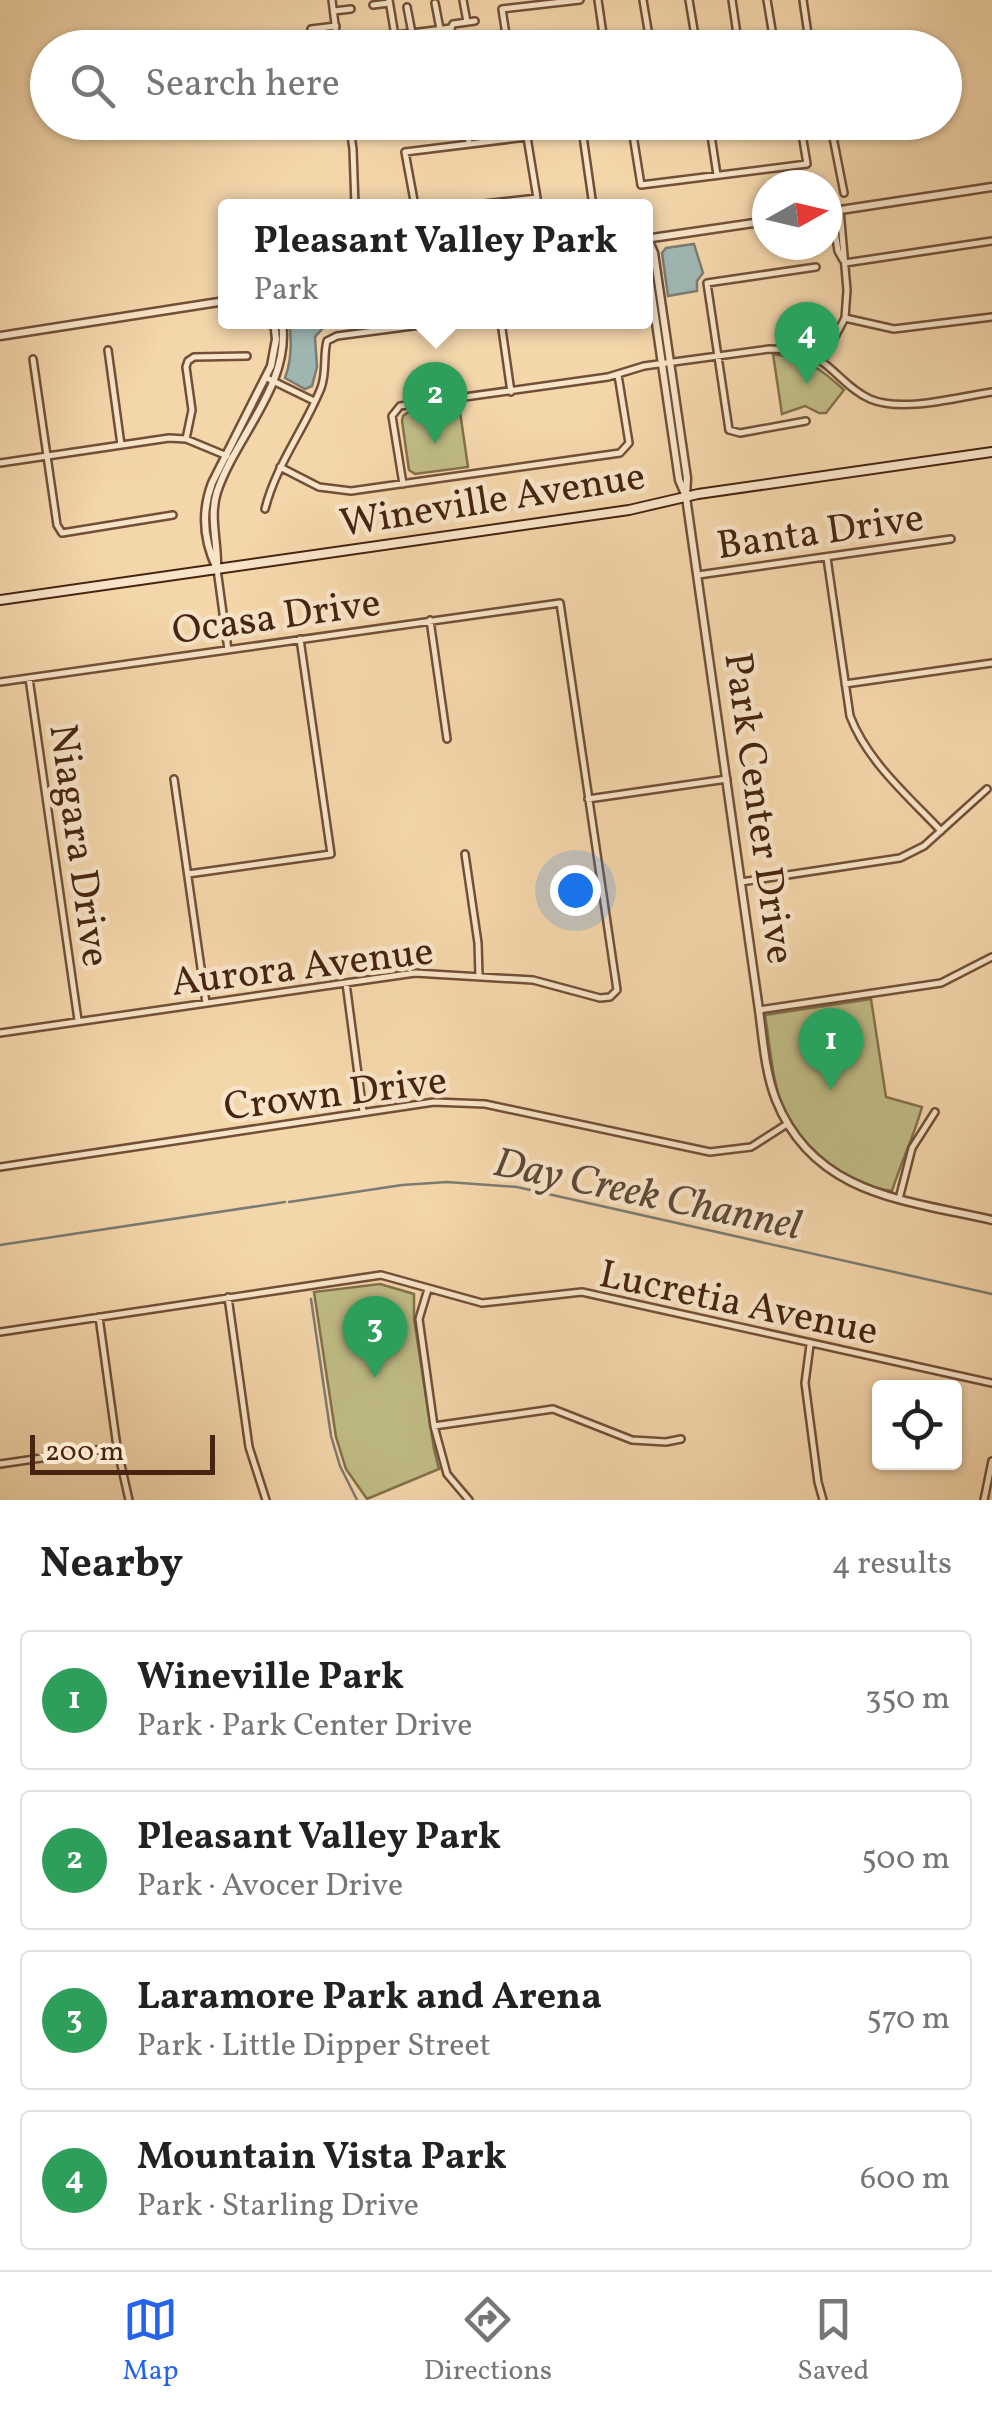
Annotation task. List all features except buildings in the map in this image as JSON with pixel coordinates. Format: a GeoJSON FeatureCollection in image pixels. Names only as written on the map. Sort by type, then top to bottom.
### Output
{"type":"FeatureCollection","features":[{"type":"Feature","properties":{"kind":"main road","name":"Wineville Avenue"},"geometry":{"type":"LineString","coordinates":[[0,600],[630,510],[686,497],[992,452]]}},
{"type":"Feature","properties":{"kind":"street"},"geometry":{"type":"LineString","coordinates":[[332,0],[336,30]]}},
{"type":"Feature","properties":{"kind":"street"},"geometry":{"type":"LineString","coordinates":[[463,0],[466,22]]}},
{"type":"Feature","properties":{"kind":"street"},"geometry":{"type":"LineString","coordinates":[[505,30],[502,8],[580,0]]}},
{"type":"Feature","properties":{"kind":"street"},"geometry":{"type":"LineString","coordinates":[[598,0],[602,30]]}},
{"type":"Feature","properties":{"kind":"street"},"geometry":{"type":"LineString","coordinates":[[643,0],[648,30]]}},
{"type":"Feature","properties":{"kind":"street"},"geometry":{"type":"LineString","coordinates":[[688,0],[694,30]]}},
{"type":"Feature","properties":{"kind":"street"},"geometry":{"type":"LineString","coordinates":[[732,0],[736,30]]}},
{"type":"Feature","properties":{"kind":"street"},"geometry":{"type":"LineString","coordinates":[[767,0],[771,30]]}},
{"type":"Feature","properties":{"kind":"street"},"geometry":{"type":"LineString","coordinates":[[803,0],[807,30]]}},
{"type":"Feature","properties":{"kind":"street"},"geometry":{"type":"LineString","coordinates":[[374,5],[389,2],[395,30]]}},
{"type":"Feature","properties":{"kind":"street"},"geometry":{"type":"LineString","coordinates":[[435,3],[440,29]]}},
{"type":"Feature","properties":{"kind":"street"},"geometry":{"type":"LineString","coordinates":[[408,7],[412,30]]}},
{"type":"Feature","properties":{"kind":"street"},"geometry":{"type":"LineString","coordinates":[[334,10],[350,8]]}},
{"type":"Feature","properties":{"kind":"street"},"geometry":{"type":"LineString","coordinates":[[433,30],[475,21]]}},
{"type":"Feature","properties":{"kind":"street"},"geometry":{"type":"LineString","coordinates":[[311,29],[336,26]]}},
{"type":"Feature","properties":{"kind":"street"},"geometry":{"type":"LineString","coordinates":[[352,140],[354,199]]}},
{"type":"Feature","properties":{"kind":"street"},"geometry":{"type":"LineString","coordinates":[[468,140],[469,144]]}},
{"type":"Feature","properties":{"kind":"street"},"geometry":{"type":"LineString","coordinates":[[414,199],[405,152],[502,140]]}},
{"type":"Feature","properties":{"kind":"street"},"geometry":{"type":"LineString","coordinates":[[527,140],[537,198],[528,199]]}},
{"type":"Feature","properties":{"kind":"street"},"geometry":{"type":"LineString","coordinates":[[584,140],[592,199]]}},
{"type":"Feature","properties":{"kind":"street"},"geometry":{"type":"LineString","coordinates":[[634,140],[641,185],[806,164],[803,140]]}},
{"type":"Feature","properties":{"kind":"street"},"geometry":{"type":"LineString","coordinates":[[711,140],[716,176]]}},
{"type":"Feature","properties":{"kind":"street"},"geometry":{"type":"LineString","coordinates":[[834,140],[844,193]]}},
{"type":"Feature","properties":{"kind":"street"},"geometry":{"type":"LineString","coordinates":[[842,210],[992,188]]}},
{"type":"Feature","properties":{"kind":"street"},"geometry":{"type":"LineString","coordinates":[[653,238],[752,223]]}},
{"type":"Feature","properties":{"kind":"street"},"geometry":{"type":"LineString","coordinates":[[821,361],[845,318],[848,290],[842,239]]}},
{"type":"Feature","properties":{"kind":"street"},"geometry":{"type":"LineString","coordinates":[[845,263],[992,241]]}},
{"type":"Feature","properties":{"kind":"street","name":"Park Center Drive"},"geometry":{"type":"LineString","coordinates":[[653,252],[679,480],[686,497],[768,1072],[775,1098],[805,1148],[829,1170],[857,1187],[992,1220]]}},
{"type":"Feature","properties":{"kind":"street"},"geometry":{"type":"LineString","coordinates":[[806,421],[740,433],[729,430],[707,284],[816,267]]}},
{"type":"Feature","properties":{"kind":"street"},"geometry":{"type":"LineString","coordinates":[[0,336],[218,302]]}},
{"type":"Feature","properties":{"kind":"street"},"geometry":{"type":"LineString","coordinates":[[845,318],[894,330],[992,317]]}},
{"type":"Feature","properties":{"kind":"street"},"geometry":{"type":"LineString","coordinates":[[270,379],[274,329]]}},
{"type":"Feature","properties":{"kind":"street"},"geometry":{"type":"LineString","coordinates":[[228,650],[216,570],[213,511],[229,457],[282,354],[282,329]]}},
{"type":"Feature","properties":{"kind":"street"},"geometry":{"type":"LineString","coordinates":[[265,509],[272,484],[324,376],[327,341],[332,337],[391,329]]}},
{"type":"Feature","properties":{"kind":"street"},"geometry":{"type":"LineString","coordinates":[[502,329],[511,392]]}},
{"type":"Feature","properties":{"kind":"street"},"geometry":{"type":"LineString","coordinates":[[403,484],[392,416],[400,406],[618,375],[666,363],[783,349],[821,361],[861,394],[887,404],[992,392]]}},
{"type":"Feature","properties":{"kind":"street"},"geometry":{"type":"LineString","coordinates":[[108,350],[121,445]]}},
{"type":"Feature","properties":{"kind":"street"},"geometry":{"type":"LineString","coordinates":[[186,439],[192,410],[188,361],[194,356],[247,356]]}},
{"type":"Feature","properties":{"kind":"street"},"geometry":{"type":"LineString","coordinates":[[33,359],[57,524],[62,533],[173,515]]}},
{"type":"Feature","properties":{"kind":"street"},"geometry":{"type":"LineString","coordinates":[[280,468],[320,487],[351,491],[620,453],[629,443],[618,375]]}},
{"type":"Feature","properties":{"kind":"street"},"geometry":{"type":"LineString","coordinates":[[270,379],[314,402]]}},
{"type":"Feature","properties":{"kind":"street"},"geometry":{"type":"LineString","coordinates":[[0,462],[168,438],[186,439],[229,457]]}},
{"type":"Feature","properties":{"kind":"street","name":"Banta Drive"},"geometry":{"type":"LineString","coordinates":[[698,575],[951,538]]}},
{"type":"Feature","properties":{"kind":"street"},"geometry":{"type":"LineString","coordinates":[[826,558],[850,716],[857,736],[941,831]]}},
{"type":"Feature","properties":{"kind":"street","name":"Ocasa Drive"},"geometry":{"type":"LineString","coordinates":[[0,682],[560,603],[588,799]]}},
{"type":"Feature","properties":{"kind":"street"},"geometry":{"type":"LineString","coordinates":[[430,620],[447,739]]}},
{"type":"Feature","properties":{"kind":"street"},"geometry":{"type":"LineString","coordinates":[[188,874],[331,854],[300,639]]}},
{"type":"Feature","properties":{"kind":"street"},"geometry":{"type":"LineString","coordinates":[[845,684],[992,663]]}},
{"type":"Feature","properties":{"kind":"street","name":"Niagara Drive"},"geometry":{"type":"LineString","coordinates":[[29,678],[78,1020]]}},
{"type":"Feature","properties":{"kind":"street"},"geometry":{"type":"LineString","coordinates":[[174,779],[206,1003]]}},
{"type":"Feature","properties":{"kind":"street"},"geometry":{"type":"LineString","coordinates":[[588,799],[726,779]]}},
{"type":"Feature","properties":{"kind":"street"},"geometry":{"type":"LineString","coordinates":[[741,882],[894,860],[924,846],[988,789]]}},
{"type":"Feature","properties":{"kind":"street","name":"Aurora Avenue"},"geometry":{"type":"LineString","coordinates":[[0,1033],[415,973],[533,980],[600,998],[610,997],[617,990],[588,799]]}},
{"type":"Feature","properties":{"kind":"street"},"geometry":{"type":"LineString","coordinates":[[465,854],[480,954],[478,976]]}},
{"type":"Feature","properties":{"kind":"street"},"geometry":{"type":"LineString","coordinates":[[759,1010],[941,983],[992,957]]}},
{"type":"Feature","properties":{"kind":"street"},"geometry":{"type":"LineString","coordinates":[[346,983],[363,1112]]}},
{"type":"Feature","properties":{"kind":"street","name":"Crown Drive"},"geometry":{"type":"LineString","coordinates":[[0,1167],[434,1102],[485,1104],[710,1152],[750,1148],[788,1124]]}},
{"type":"Feature","properties":{"kind":"street"},"geometry":{"type":"LineString","coordinates":[[899,1199],[912,1148],[934,1112]]}},
{"type":"Feature","properties":{"kind":"street","name":"Lucretia Avenue"},"geometry":{"type":"LineString","coordinates":[[0,1332],[381,1275],[482,1302],[582,1292],[992,1383]]}},
{"type":"Feature","properties":{"kind":"street"},"geometry":{"type":"LineString","coordinates":[[428,1289],[418,1319],[434,1426],[447,1474],[469,1500]]}},
{"type":"Feature","properties":{"kind":"street"},"geometry":{"type":"LineString","coordinates":[[228,1297],[249,1447],[266,1500]]}},
{"type":"Feature","properties":{"kind":"street"},"geometry":{"type":"LineString","coordinates":[[99,1317],[129,1500]]}},
{"type":"Feature","properties":{"kind":"street"},"geometry":{"type":"LineString","coordinates":[[810,1344],[805,1382],[822,1500]]}},
{"type":"Feature","properties":{"kind":"street"},"geometry":{"type":"LineString","coordinates":[[434,1426],[553,1409],[632,1440],[681,1439]]}},
{"type":"Feature","properties":{"kind":"street"},"geometry":{"type":"LineString","coordinates":[[0,1464],[118,1448]]}},
{"type":"Feature","properties":{"kind":"street"},"geometry":{"type":"LineString","coordinates":[[984,1500],[992,1461]]}},
{"type":"Feature","properties":{"kind":"shaded area"},"geometry":{"type":"Polygon","coordinates":[[[773,354],[812,365],[844,390],[826,413],[805,406],[782,414],[773,354]]]}},
{"type":"Feature","properties":{"kind":"shaded area"},"geometry":{"type":"Polygon","coordinates":[[[459,405],[468,467],[415,474],[409,470],[403,416],[459,405]]]}},
{"type":"Feature","properties":{"kind":"shaded area"},"geometry":{"type":"Polygon","coordinates":[[[871,999],[886,1097],[922,1107],[892,1191],[842,1174],[800,1140],[779,1098],[765,1015],[871,999]]]}},
{"type":"Feature","properties":{"kind":"shaded area"},"geometry":{"type":"Polygon","coordinates":[[[380,1284],[414,1294],[414,1319],[439,1469],[367,1499],[346,1469],[336,1437],[314,1292],[380,1284]]]}},
{"type":"Feature","properties":{"kind":"water"},"geometry":{"type":"Polygon","coordinates":[[[694,244],[703,273],[697,281],[697,291],[668,296],[662,253],[666,248],[694,244]]]}},
{"type":"Feature","properties":{"kind":"water"},"geometry":{"type":"Polygon","coordinates":[[[290,329],[322,329],[315,337],[317,367],[312,386],[305,389],[285,378],[291,350],[290,329]]]}},
{"type":"Feature","properties":{"kind":"waterway","name":"Day Creek Channel"},"geometry":{"type":"LineString","coordinates":[[289,1202],[447,1182],[517,1187],[992,1294]]}},
{"type":"Feature","properties":{"kind":"waterway","name":"Day Creek Channel"},"geometry":{"type":"LineString","coordinates":[[0,1245],[285,1202]]}},
{"type":"Feature","properties":{"kind":"waterway"},"geometry":{"type":"LineString","coordinates":[[311,1299],[331,1436],[357,1500]]}},
{"type":"Feature","properties":{"kind":"place","name":"Mountain Vista Park"},"geometry":{"type":"Point","coordinates":[807,384]}},
{"type":"Feature","properties":{"kind":"place","name":"Pleasant Valley Park"},"geometry":{"type":"Point","coordinates":[435,444]}},
{"type":"Feature","properties":{"kind":"place","name":"Wineville Park"},"geometry":{"type":"Point","coordinates":[831,1090]}},
{"type":"Feature","properties":{"kind":"place","name":"Laramore Park and Arena"},"geometry":{"type":"Point","coordinates":[375,1378]}}]}
